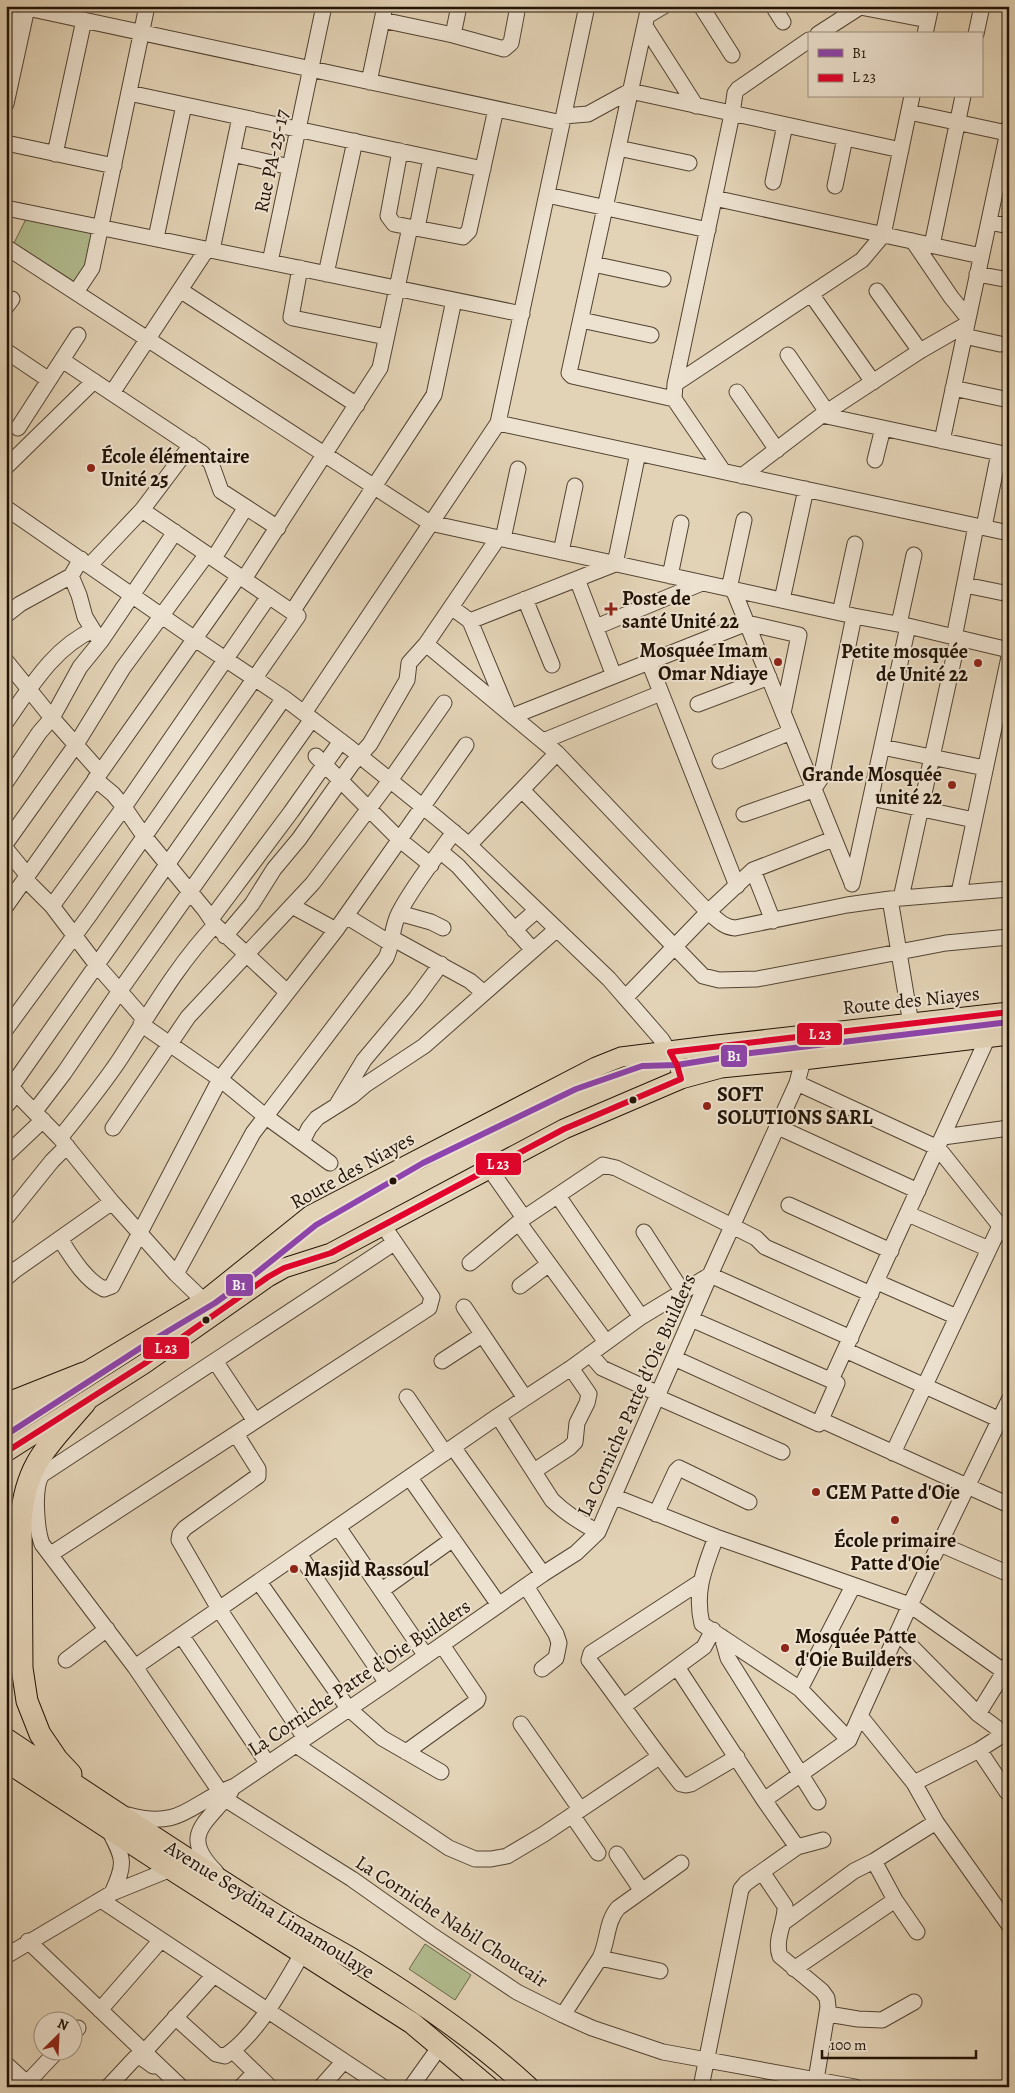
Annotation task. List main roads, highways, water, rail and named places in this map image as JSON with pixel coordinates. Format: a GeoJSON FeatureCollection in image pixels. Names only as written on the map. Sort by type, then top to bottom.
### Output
{"type":"FeatureCollection","features":[{"type":"Feature","properties":{"kind":"highway"},"geometry":{"type":"LineString","coordinates":[[6,1404],[84,1373]]}},
{"type":"Feature","properties":{"kind":"highway"},"geometry":{"type":"LineString","coordinates":[[85,1403],[42,1454],[33,1467],[27,1484],[21,1519],[21,1618],[23,1683],[34,1721],[48,1748],[87,1794]]}},
{"type":"Feature","properties":{"kind":"highway","name":"Avenue Seydina Limamoulaye"},"geometry":{"type":"LineString","coordinates":[[6,1739],[87,1794],[110,1819],[171,1869],[412,2023],[488,2087]]}},
{"type":"Feature","properties":{"kind":"highway","name":"Avenue Seydina Limamoulaye"},"geometry":{"type":"LineString","coordinates":[[6,1761],[233,1888],[357,1962],[465,2034],[500,2061],[528,2087]]}},
{"type":"Feature","properties":{"kind":"main road","name":"Route des Niayes"},"geometry":{"type":"LineString","coordinates":[[6,1426],[84,1373],[204,1301],[311,1215],[596,1067],[621,1057],[670,1052],[717,1044],[1009,1012]]}},
{"type":"Feature","properties":{"kind":"main road"},"geometry":{"type":"LineString","coordinates":[[6,1452],[144,1364],[268,1277],[284,1268],[331,1253],[564,1130],[681,1079],[721,1068],[1009,1035]]}},
{"type":"Feature","properties":{"kind":"place","name":"École élémentaire Unité 25"},"geometry":{"type":"Point","coordinates":[91,468]}},
{"type":"Feature","properties":{"kind":"place","name":"Poste de santé Unité 22"},"geometry":{"type":"Point","coordinates":[611,609]}},
{"type":"Feature","properties":{"kind":"place","name":"Mosquée Imam Omar Ndiaye"},"geometry":{"type":"Point","coordinates":[778,662]}},
{"type":"Feature","properties":{"kind":"place","name":"Petite mosquée de Unité 22"},"geometry":{"type":"Point","coordinates":[978,663]}},
{"type":"Feature","properties":{"kind":"place","name":"Grande Mosquée unité 22"},"geometry":{"type":"Point","coordinates":[952,785]}},
{"type":"Feature","properties":{"kind":"place","name":"SOFT SOLUTIONS SARL"},"geometry":{"type":"Point","coordinates":[707,1106]}},
{"type":"Feature","properties":{"kind":"place","name":"CEM Patte d'Oie"},"geometry":{"type":"Point","coordinates":[816,1492]}},
{"type":"Feature","properties":{"kind":"place","name":"École primaire Patte d'Oie"},"geometry":{"type":"Point","coordinates":[895,1520]}},
{"type":"Feature","properties":{"kind":"place","name":"Masjid Rassoul"},"geometry":{"type":"Point","coordinates":[294,1569]}},
{"type":"Feature","properties":{"kind":"place","name":"Mosquée Patte d'Oie Builders"},"geometry":{"type":"Point","coordinates":[785,1648]}}]}
